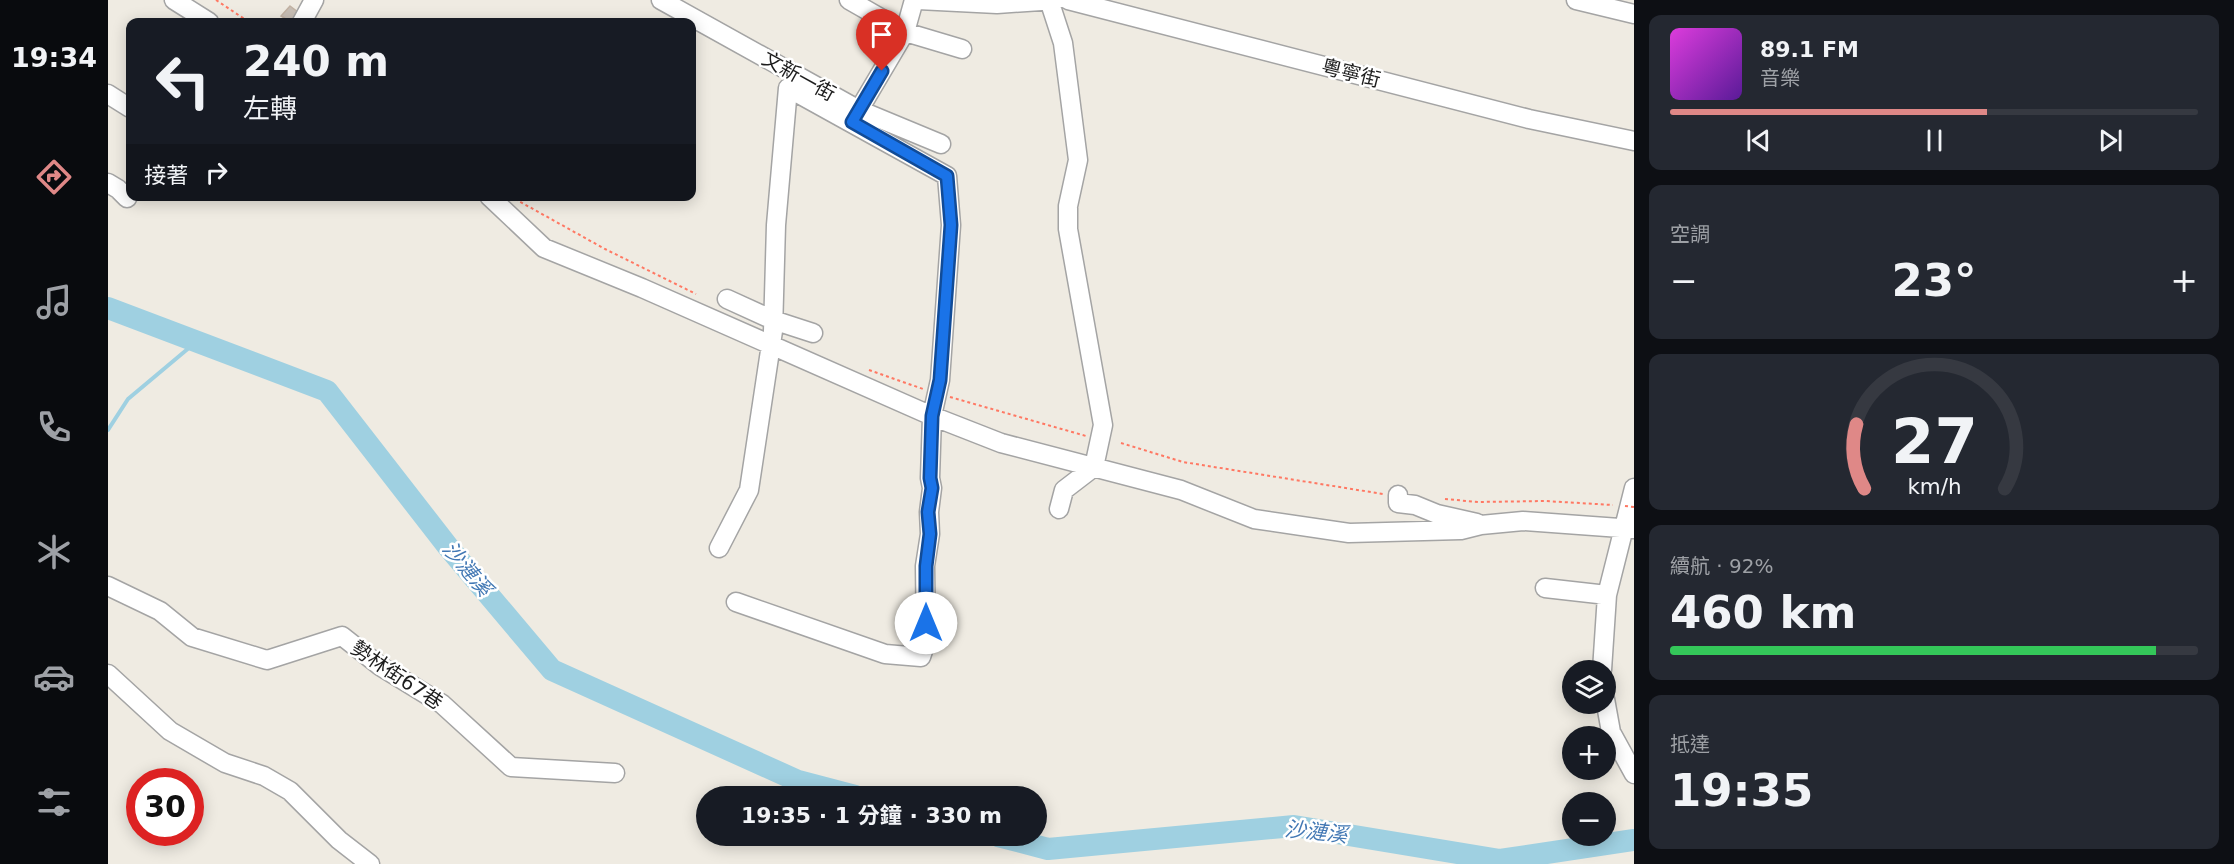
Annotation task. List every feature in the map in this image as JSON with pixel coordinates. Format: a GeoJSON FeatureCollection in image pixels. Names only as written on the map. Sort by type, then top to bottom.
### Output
{"type":"FeatureCollection","features":[{"type":"Feature","properties":{"kind":"street"},"geometry":{"type":"LineString","coordinates":[[174,0],[203,18]]}},
{"type":"Feature","properties":{"kind":"street"},"geometry":{"type":"LineString","coordinates":[[304,18],[314,0]]}},
{"type":"Feature","properties":{"kind":"street","name":"文新一街"},"geometry":{"type":"LineString","coordinates":[[660,0],[690,18]]}},
{"type":"Feature","properties":{"kind":"street"},"geometry":{"type":"LineString","coordinates":[[849,0],[905,32],[962,49]]}},
{"type":"Feature","properties":{"kind":"street"},"geometry":{"type":"LineString","coordinates":[[855,116],[905,32],[916,0],[998,2],[1056,0]]}},
{"type":"Feature","properties":{"kind":"street"},"geometry":{"type":"LineString","coordinates":[[1049,0],[1063,42],[1078,160],[1068,206],[1068,229],[1103,425],[1094,467],[1064,490],[1059,509]]}},
{"type":"Feature","properties":{"kind":"street","name":"粵寧街"},"geometry":{"type":"LineString","coordinates":[[1068,0],[1529,119],[1634,141]]}},
{"type":"Feature","properties":{"kind":"street"},"geometry":{"type":"LineString","coordinates":[[1576,0],[1626,8]]}},
{"type":"Feature","properties":{"kind":"street","name":"文新一街"},"geometry":{"type":"LineString","coordinates":[[696,21],[855,116],[941,144]]}},
{"type":"Feature","properties":{"kind":"street"},"geometry":{"type":"LineString","coordinates":[[719,548],[749,490],[771,346],[776,225],[788,87],[855,116],[947,176],[951,225],[940,380],[932,416],[930,478],[932,488],[928,512],[930,534],[926,566],[926,642],[921,657],[885,654],[736,603]]}},
{"type":"Feature","properties":{"kind":"street"},"geometry":{"type":"LineString","coordinates":[[108,94],[126,105]]}},
{"type":"Feature","properties":{"kind":"street"},"geometry":{"type":"LineString","coordinates":[[108,183],[126,197]]}},
{"type":"Feature","properties":{"kind":"street"},"geometry":{"type":"LineString","coordinates":[[494,201],[544,248],[642,288],[932,416],[1001,443],[1181,490],[1254,519],[1349,533],[1461,530],[1481,525],[1523,521],[1629,528]]}},
{"type":"Feature","properties":{"kind":"street"},"geometry":{"type":"LineString","coordinates":[[727,299],[773,320],[813,333]]}},
{"type":"Feature","properties":{"kind":"street"},"geometry":{"type":"LineString","coordinates":[[1603,660],[1607,595],[1629,528],[1634,488]]}},
{"type":"Feature","properties":{"kind":"street"},"geometry":{"type":"LineString","coordinates":[[1398,495],[1398,502],[1415,505],[1437,514],[1474,521],[1481,525]]}},
{"type":"Feature","properties":{"kind":"street","name":"勢林街67巷"},"geometry":{"type":"LineString","coordinates":[[108,586],[160,611],[192,637],[267,660],[342,636],[380,666],[442,704],[510,767],[615,773]]}},
{"type":"Feature","properties":{"kind":"street"},"geometry":{"type":"LineString","coordinates":[[1545,588],[1607,595]]}},
{"type":"Feature","properties":{"kind":"street"},"geometry":{"type":"LineString","coordinates":[[108,674],[170,730],[225,763],[264,777],[290,791],[339,840],[370,864]]}},
{"type":"Feature","properties":{"kind":"street"},"geometry":{"type":"LineString","coordinates":[[1608,714],[1611,732],[1634,774]]}},
{"type":"Feature","properties":{"kind":"path"},"geometry":{"type":"LineString","coordinates":[[216,0],[243,18]]}},
{"type":"Feature","properties":{"kind":"path"},"geometry":{"type":"LineString","coordinates":[[946,396],[1100,440]]}},
{"type":"Feature","properties":{"kind":"path"},"geometry":{"type":"LineString","coordinates":[[1120,443],[1183,462],[1398,495]]}},
{"type":"Feature","properties":{"kind":"path"},"geometry":{"type":"LineString","coordinates":[[1444,499],[1614,505]]}},
{"type":"Feature","properties":{"kind":"path"},"geometry":{"type":"LineString","coordinates":[[1625,506],[1634,507]]}},
{"type":"Feature","properties":{"kind":"building"},"geometry":{"type":"Polygon","coordinates":[[[290,6],[302,15],[299,18],[281,16],[290,6]]]}},
{"type":"Feature","properties":{"kind":"waterway","name":"沙漣溪"},"geometry":{"type":"LineString","coordinates":[[108,308],[327,391],[449,548],[552,670],[798,781],[817,786]]}},
{"type":"Feature","properties":{"kind":"waterway"},"geometry":{"type":"LineString","coordinates":[[108,430],[128,399],[196,342]]}},
{"type":"Feature","properties":{"kind":"waterway","name":"沙漣溪"},"geometry":{"type":"LineString","coordinates":[[1036,846],[1048,849],[1294,826],[1500,860],[1634,840]]}},
{"type":"Feature","properties":{"kind":"route"},"geometry":{"type":"LineString","coordinates":[[882,71],[852,122],[947,176],[949,192],[951,225],[940,380],[932,416],[930,478],[932,488],[928,512],[930,534],[926,552],[926,623]]}}]}
